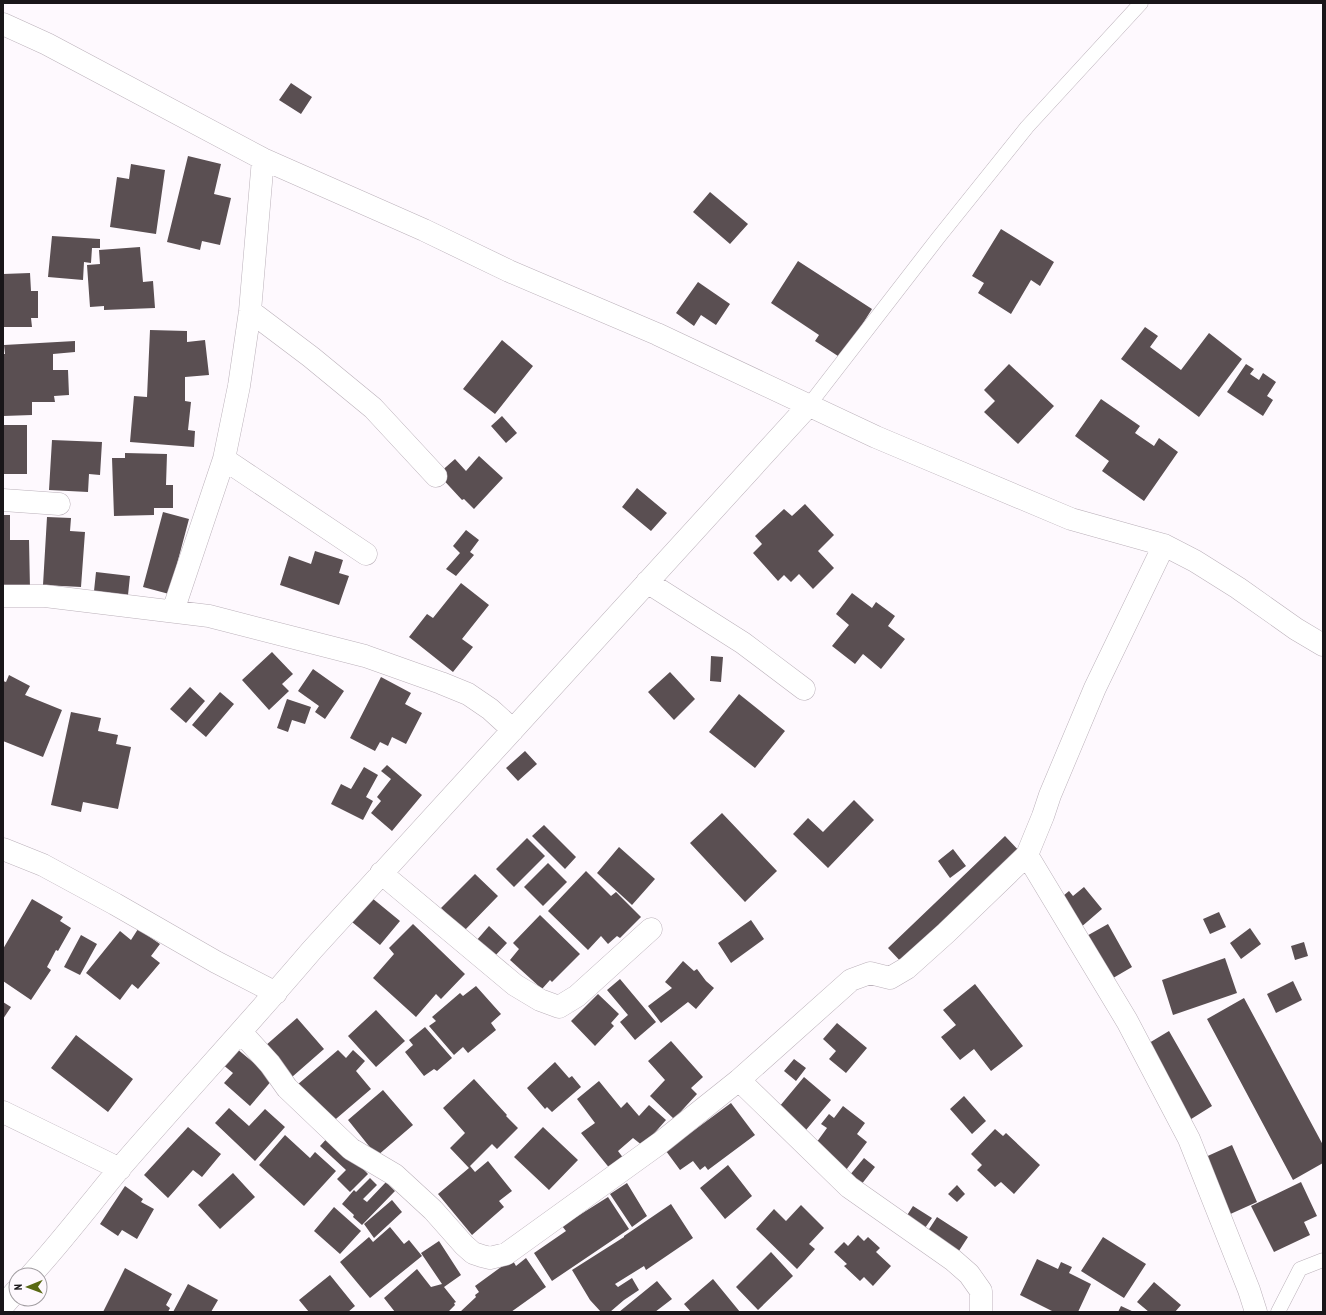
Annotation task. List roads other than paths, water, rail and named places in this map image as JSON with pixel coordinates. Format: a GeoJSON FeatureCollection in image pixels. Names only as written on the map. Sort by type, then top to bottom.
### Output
{"type":"FeatureCollection","features":[{"type":"Feature","properties":{"kind":"street"},"geometry":{"type":"LineString","coordinates":[[3,24],[47,44],[263,159],[424,230],[509,271],[657,334],[876,437],[1071,519],[1164,545],[1195,561],[1238,588],[1296,630],[1323,645]]}},
{"type":"Feature","properties":{"kind":"street"},"geometry":{"type":"LineString","coordinates":[[173,611],[224,459],[239,386],[250,311],[263,159]]}},
{"type":"Feature","properties":{"kind":"street"},"geometry":{"type":"LineString","coordinates":[[250,311],[311,357],[373,408],[436,476]]}},
{"type":"Feature","properties":{"kind":"street"},"geometry":{"type":"LineString","coordinates":[[38,1267],[120,1169],[312,950],[809,405]]}},
{"type":"Feature","properties":{"kind":"street"},"geometry":{"type":"LineString","coordinates":[[224,459],[366,554]]}},
{"type":"Feature","properties":{"kind":"street"},"geometry":{"type":"LineString","coordinates":[[3,500],[59,504]]}},
{"type":"Feature","properties":{"kind":"street"},"geometry":{"type":"LineString","coordinates":[[241,1032],[270,1064],[287,1088],[351,1149],[395,1175],[433,1210],[464,1245],[473,1252],[490,1258],[506,1254],[660,1143],[739,1080],[852,980],[870,973],[890,978],[907,968],[946,933],[1027,855],[1050,795],[1095,688],[1164,545]]}},
{"type":"Feature","properties":{"kind":"street"},"geometry":{"type":"LineString","coordinates":[[647,582],[743,642],[804,689]]}},
{"type":"Feature","properties":{"kind":"street"},"geometry":{"type":"LineString","coordinates":[[3,596],[45,596],[209,616],[365,656],[468,694],[490,709],[513,730]]}},
{"type":"Feature","properties":{"kind":"street"},"geometry":{"type":"LineString","coordinates":[[3,849],[49,869],[115,904],[216,962],[276,992]]}},
{"type":"Feature","properties":{"kind":"street"},"geometry":{"type":"LineString","coordinates":[[1027,855],[1128,1022],[1189,1139],[1249,1290],[1256,1312]]}},
{"type":"Feature","properties":{"kind":"street"},"geometry":{"type":"LineString","coordinates":[[381,873],[515,984],[540,1000],[559,1006],[577,996],[651,929]]}},
{"type":"Feature","properties":{"kind":"street"},"geometry":{"type":"LineString","coordinates":[[739,1080],[849,1187],[953,1260],[969,1274],[981,1291],[981,1312]]}},
{"type":"Feature","properties":{"kind":"street"},"geometry":{"type":"LineString","coordinates":[[3,1112],[120,1169]]}},
{"type":"Feature","properties":{"kind":"lane"},"geometry":{"type":"LineString","coordinates":[[809,405],[938,238],[1027,127],[1141,3]]}},
{"type":"Feature","properties":{"kind":"lane"},"geometry":{"type":"LineString","coordinates":[[1278,1312],[1300,1269],[1323,1260]]}}]}
